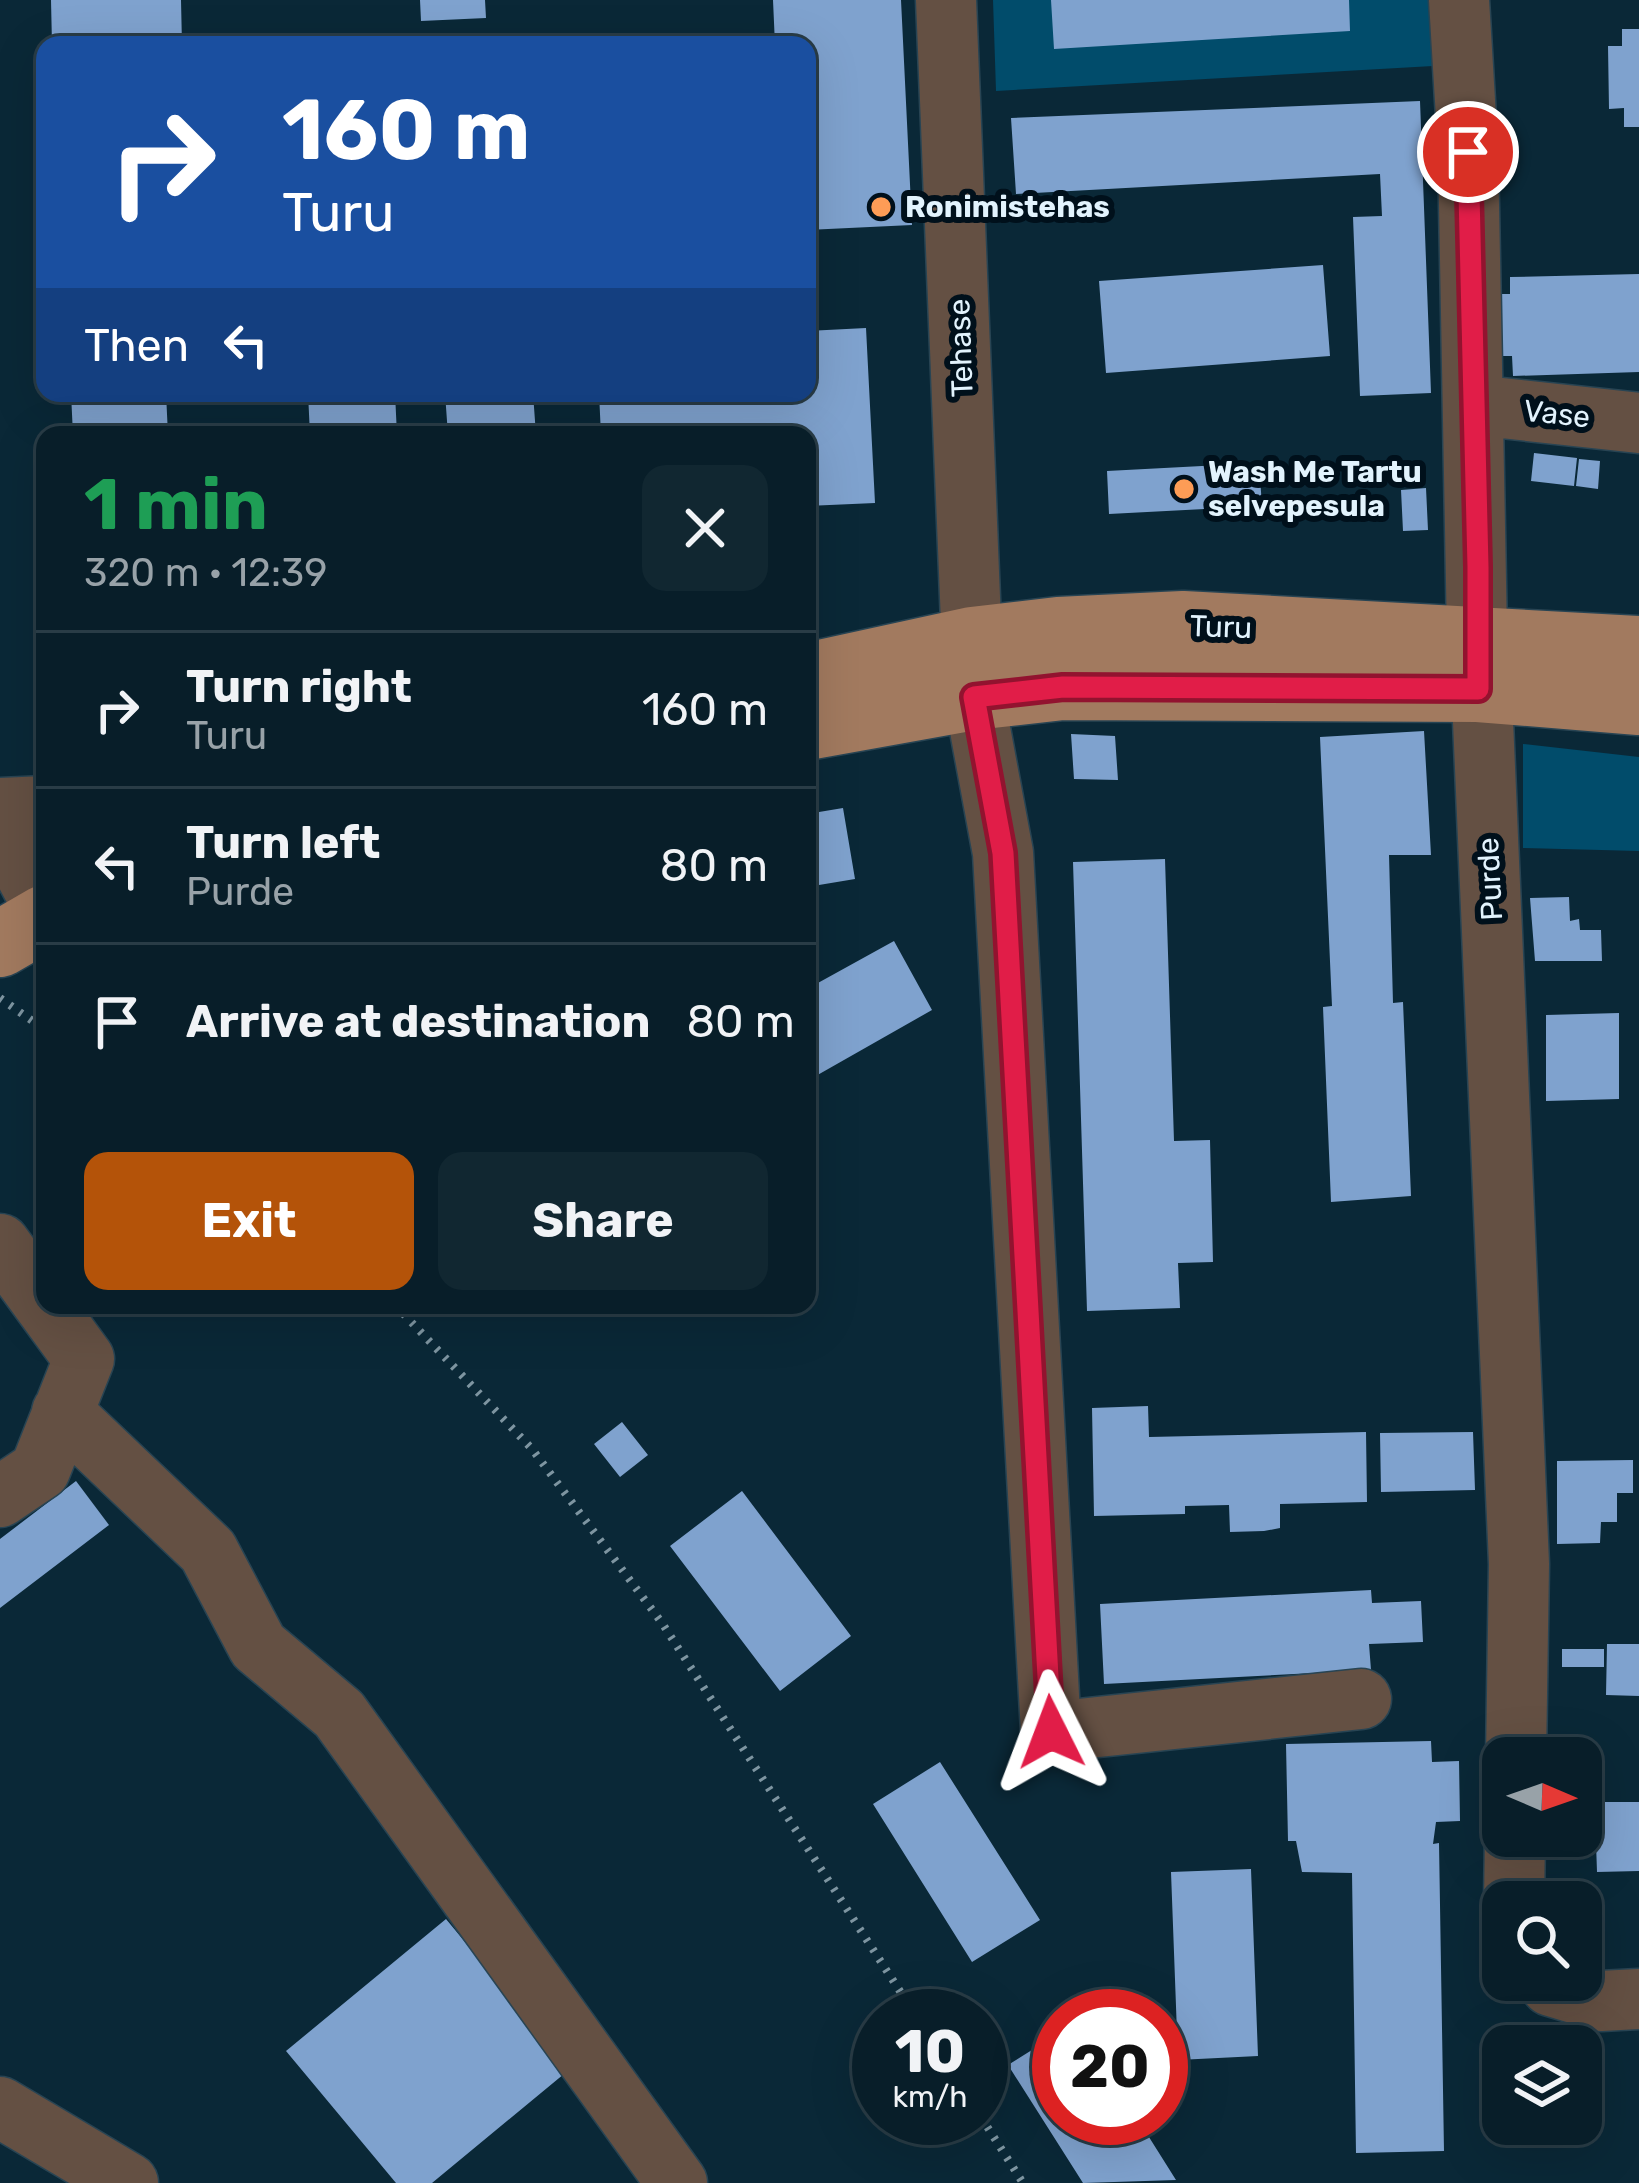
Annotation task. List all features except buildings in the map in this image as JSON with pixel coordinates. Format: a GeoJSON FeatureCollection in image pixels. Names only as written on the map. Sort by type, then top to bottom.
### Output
{"type":"FeatureCollection","features":[{"type":"Feature","properties":{"kind":"main road","name":"Turu"},"geometry":{"type":"LineString","coordinates":[[816,676],[973,669],[1063,687],[1639,649]]}},
{"type":"Feature","properties":{"kind":"main road","name":"Turu"},"geometry":{"type":"LineString","coordinates":[[1478,663],[1639,702]]}},
{"type":"Feature","properties":{"kind":"main road","name":"Turu"},"geometry":{"type":"LineString","coordinates":[[816,724],[973,669]]}},
{"type":"Feature","properties":{"kind":"main road"},"geometry":{"type":"LineString","coordinates":[[0,944],[28,887]]}},
{"type":"Feature","properties":{"kind":"street","name":"Tehase"},"geometry":{"type":"LineString","coordinates":[[946,0],[973,669],[1003,853],[1051,1732],[1361,1699]]}},
{"type":"Feature","properties":{"kind":"street","name":"Purde"},"geometry":{"type":"LineString","coordinates":[[1459,0],[1468,152],[1478,663],[1519,1564],[1516,1737]]}},
{"type":"Feature","properties":{"kind":"street","name":"Vase"},"geometry":{"type":"LineString","coordinates":[[1474,405],[1639,423]]}},
{"type":"Feature","properties":{"kind":"street"},"geometry":{"type":"LineString","coordinates":[[0,808],[36,806]]}},
{"type":"Feature","properties":{"kind":"street"},"geometry":{"type":"LineString","coordinates":[[0,1244],[36,1293]]}},
{"type":"Feature","properties":{"kind":"street"},"geometry":{"type":"LineString","coordinates":[[13,1466],[62,1412],[84,1359],[51,1314]]}},
{"type":"Feature","properties":{"kind":"street"},"geometry":{"type":"LineString","coordinates":[[62,1412],[208,1551],[258,1646],[339,1714],[677,2183]]}},
{"type":"Feature","properties":{"kind":"street"},"geometry":{"type":"LineString","coordinates":[[1602,2001],[1639,2000]]}},
{"type":"Feature","properties":{"kind":"street"},"geometry":{"type":"LineString","coordinates":[[0,2107],[128,2183]]}},
{"type":"Feature","properties":{"kind":"path"},"geometry":{"type":"LineString","coordinates":[[0,998],[36,1024]]}},
{"type":"Feature","properties":{"kind":"path"},"geometry":{"type":"LineString","coordinates":[[404,1314],[532,1449],[662,1623],[899,1989]]}},
{"type":"Feature","properties":{"kind":"path"},"geometry":{"type":"LineString","coordinates":[[999,2145],[1023,2183]]}},
{"type":"Feature","properties":{"kind":"shaded area"},"geometry":{"type":"Polygon","coordinates":[[[993,0],[1428,0],[1433,66],[996,91],[993,0]]]}},
{"type":"Feature","properties":{"kind":"shaded area"},"geometry":{"type":"Polygon","coordinates":[[[1523,744],[1639,757],[1639,851],[1523,848],[1523,744]]]}},
{"type":"Feature","properties":{"kind":"place","name":"Ronimistehas"},"geometry":{"type":"Point","coordinates":[881,207]}},
{"type":"Feature","properties":{"kind":"place","name":"Wash Me Tartu selvepesula"},"geometry":{"type":"Point","coordinates":[1184,489]}},
{"type":"Feature","properties":{"kind":"route"},"geometry":{"type":"LineString","coordinates":[[1051,1732],[1003,853],[974,697],[1063,687],[1478,689],[1468,152]]}}]}
